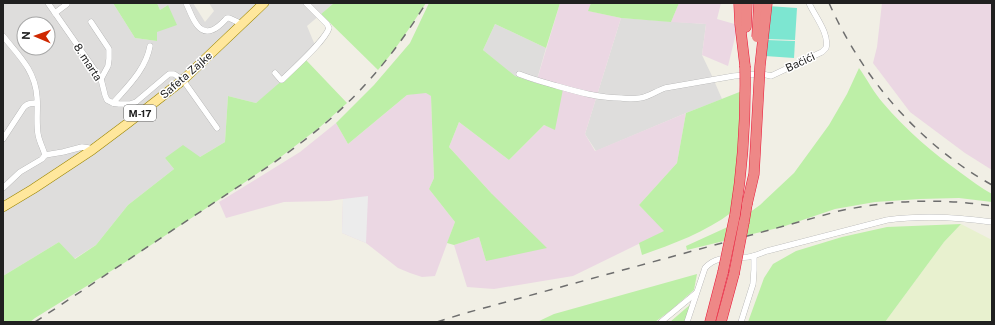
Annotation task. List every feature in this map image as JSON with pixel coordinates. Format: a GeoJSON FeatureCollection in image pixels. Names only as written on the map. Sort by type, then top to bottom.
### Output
{"type":"FeatureCollection","features":[{"type":"Feature","properties":{"kind":"highway"},"geometry":{"type":"LineString","coordinates":[[739,3],[745,66]]}},
{"type":"Feature","properties":{"kind":"highway"},"geometry":{"type":"LineString","coordinates":[[710,322],[723,272],[735,215],[740,182],[744,116],[747,3]]}},
{"type":"Feature","properties":{"kind":"highway"},"geometry":{"type":"LineString","coordinates":[[720,322],[740,249],[747,204],[751,168],[759,3]]}},
{"type":"Feature","properties":{"kind":"highway"},"geometry":{"type":"LineString","coordinates":[[747,204],[754,174],[760,66],[767,3]]}},
{"type":"Feature","properties":{"kind":"main road","name":"Safeta Zajke"},"geometry":{"type":"LineString","coordinates":[[3,207],[92,150],[183,80],[264,3]]}},
{"type":"Feature","properties":{"kind":"street","name":"8. marta"},"geometry":{"type":"LineString","coordinates":[[48,3],[101,78],[104,95],[113,103]]}},
{"type":"Feature","properties":{"kind":"street"},"geometry":{"type":"LineString","coordinates":[[55,13],[67,3]]}},
{"type":"Feature","properties":{"kind":"street"},"geometry":{"type":"LineString","coordinates":[[186,3],[198,26],[202,30],[213,30],[227,18],[242,24]]}},
{"type":"Feature","properties":{"kind":"street"},"geometry":{"type":"LineString","coordinates":[[275,73],[282,80],[320,42],[329,28],[327,24],[306,3]]}},
{"type":"Feature","properties":{"kind":"street","name":"Bačići"},"geometry":{"type":"LineString","coordinates":[[519,74],[533,80],[574,91],[602,97],[631,99],[638,99],[648,96],[665,88],[734,76],[762,74],[771,76],[822,52],[826,48],[827,40],[809,3]]}},
{"type":"Feature","properties":{"kind":"street"},"geometry":{"type":"LineString","coordinates":[[91,22],[108,49],[110,55],[108,66],[101,78]]}},
{"type":"Feature","properties":{"kind":"street"},"geometry":{"type":"LineString","coordinates":[[3,36],[29,69],[34,78],[36,88],[38,134],[45,155]]}},
{"type":"Feature","properties":{"kind":"street"},"geometry":{"type":"LineString","coordinates":[[113,103],[137,75],[148,54],[150,46]]}},
{"type":"Feature","properties":{"kind":"street"},"geometry":{"type":"LineString","coordinates":[[113,103],[124,104],[136,102],[170,74],[176,74],[183,80],[217,128]]}},
{"type":"Feature","properties":{"kind":"street"},"geometry":{"type":"LineString","coordinates":[[3,139],[24,107],[30,103],[37,103]]}},
{"type":"Feature","properties":{"kind":"street"},"geometry":{"type":"LineString","coordinates":[[3,188],[20,172],[42,159],[45,155],[82,147],[92,150]]}},
{"type":"Feature","properties":{"kind":"street"},"geometry":{"type":"LineString","coordinates":[[687,322],[705,268],[708,264],[723,258],[754,256],[767,251],[880,222],[906,217],[958,218],[992,222]]}},
{"type":"Feature","properties":{"kind":"street"},"geometry":{"type":"LineString","coordinates":[[742,322],[753,284],[754,256]]}},
{"type":"Feature","properties":{"kind":"street"},"geometry":{"type":"LineString","coordinates":[[661,322],[696,293]]}},
{"type":"Feature","properties":{"kind":"shaded area"},"geometry":{"type":"Polygon","coordinates":[[[3,3],[113,3],[135,38],[157,41],[157,32],[168,5],[160,10],[157,3],[193,3],[205,22],[214,11],[209,3],[334,3],[307,26],[317,50],[271,91],[256,103],[228,96],[225,142],[200,157],[165,158],[174,169],[128,205],[96,245],[74,259],[59,242],[3,276],[3,3]]]}},
{"type":"Feature","properties":{"kind":"shaded area"},"geometry":{"type":"Polygon","coordinates":[[[560,3],[591,3],[589,11],[621,18],[585,134],[595,151],[686,113],[677,163],[639,205],[665,231],[573,276],[494,289],[467,287],[454,245],[479,237],[486,261],[492,194],[449,147],[459,122],[509,160],[544,125],[555,129],[536,83],[560,3]]]}},
{"type":"Feature","properties":{"kind":"shaded area"},"geometry":{"type":"Polygon","coordinates":[[[679,3],[721,3],[717,19],[738,25],[728,66],[702,55],[706,24],[671,22],[679,3]]]}},
{"type":"Feature","properties":{"kind":"shaded area"},"geometry":{"type":"Polygon","coordinates":[[[882,3],[992,3],[992,170],[965,153],[910,112],[873,63],[877,47],[882,3]]]}},
{"type":"Feature","properties":{"kind":"shaded area"},"geometry":{"type":"Polygon","coordinates":[[[768,6],[797,8],[795,40],[766,39],[768,6]]]}},
{"type":"Feature","properties":{"kind":"shaded area"},"geometry":{"type":"Polygon","coordinates":[[[621,18],[706,24],[702,55],[722,99],[596,151],[585,134],[621,18]]]}},
{"type":"Feature","properties":{"kind":"shaded area"},"geometry":{"type":"Polygon","coordinates":[[[495,24],[546,48],[536,83],[514,76],[483,50],[495,24]]]}},
{"type":"Feature","properties":{"kind":"shaded area"},"geometry":{"type":"Polygon","coordinates":[[[766,40],[795,41],[794,58],[765,56],[766,40]]]}},
{"type":"Feature","properties":{"kind":"shaded area"},"geometry":{"type":"Polygon","coordinates":[[[426,92],[431,96],[434,178],[429,189],[455,222],[435,276],[422,277],[398,268],[366,243],[342,233],[343,199],[329,201],[284,202],[226,218],[219,202],[300,152],[336,123],[348,144],[407,95],[426,92]]]}},
{"type":"Feature","properties":{"kind":"shaded area"},"geometry":{"type":"Polygon","coordinates":[[[368,196],[366,243],[342,233],[343,199],[368,196]]]}},
{"type":"Feature","properties":{"kind":"green space"},"geometry":{"type":"Polygon","coordinates":[[[113,3],[157,3],[160,10],[168,5],[177,25],[157,32],[157,41],[135,38],[113,3]]]}},
{"type":"Feature","properties":{"kind":"green space"},"geometry":{"type":"Polygon","coordinates":[[[334,3],[426,3],[397,46],[378,70],[321,14],[334,3]]]}},
{"type":"Feature","properties":{"kind":"green space"},"geometry":{"type":"Polygon","coordinates":[[[429,3],[560,3],[546,48],[495,24],[483,50],[515,76],[536,83],[563,89],[555,130],[544,125],[509,160],[459,122],[449,147],[492,194],[547,248],[486,261],[479,237],[454,245],[447,243],[455,222],[429,189],[434,178],[431,96],[426,93],[407,95],[348,144],[336,123],[374,85],[410,43],[429,3]]]}},
{"type":"Feature","properties":{"kind":"green space"},"geometry":{"type":"Polygon","coordinates":[[[591,3],[679,3],[671,22],[621,18],[588,11],[591,3]]]}},
{"type":"Feature","properties":{"kind":"green space"},"geometry":{"type":"Polygon","coordinates":[[[306,60],[347,103],[320,127],[238,187],[124,263],[30,322],[3,322],[3,276],[59,242],[75,259],[96,245],[128,205],[174,169],[165,158],[183,145],[200,157],[225,142],[228,96],[256,103],[306,60]]]}},
{"type":"Feature","properties":{"kind":"green space"},"geometry":{"type":"Polygon","coordinates":[[[859,68],[880,99],[901,123],[940,157],[992,194],[992,202],[959,198],[875,202],[835,209],[782,227],[687,250],[686,246],[732,225],[760,205],[794,173],[829,125],[847,94],[859,68]]]}},
{"type":"Feature","properties":{"kind":"green space"},"geometry":{"type":"Polygon","coordinates":[[[742,91],[738,160],[732,212],[711,226],[677,242],[642,255],[639,243],[664,231],[639,205],[677,163],[686,113],[742,91]]]}},
{"type":"Feature","properties":{"kind":"green space"},"geometry":{"type":"Polygon","coordinates":[[[961,224],[992,240],[992,322],[885,322],[944,242],[961,224]]]}},
{"type":"Feature","properties":{"kind":"green space"},"geometry":{"type":"Polygon","coordinates":[[[961,224],[944,242],[885,322],[748,322],[764,278],[773,264],[796,251],[842,237],[887,227],[961,224]]]}},
{"type":"Feature","properties":{"kind":"green space"},"geometry":{"type":"Polygon","coordinates":[[[697,274],[694,290],[655,322],[537,322],[554,314],[697,274]]]}},
{"type":"Feature","properties":{"kind":"green space"},"geometry":{"type":"Polygon","coordinates":[[[692,303],[685,322],[670,322],[692,303]]]}},
{"type":"Feature","properties":{"kind":"railway"},"geometry":{"type":"LineString","coordinates":[[35,322],[259,173],[321,127],[336,114],[379,69],[404,37],[426,3]]}},
{"type":"Feature","properties":{"kind":"railway"},"geometry":{"type":"LineString","coordinates":[[829,3],[859,58],[876,83],[896,107],[917,129],[941,150],[965,169],[992,185]]}},
{"type":"Feature","properties":{"kind":"railway"},"geometry":{"type":"LineString","coordinates":[[437,322],[858,207],[916,201],[973,203],[992,206]]}}]}
